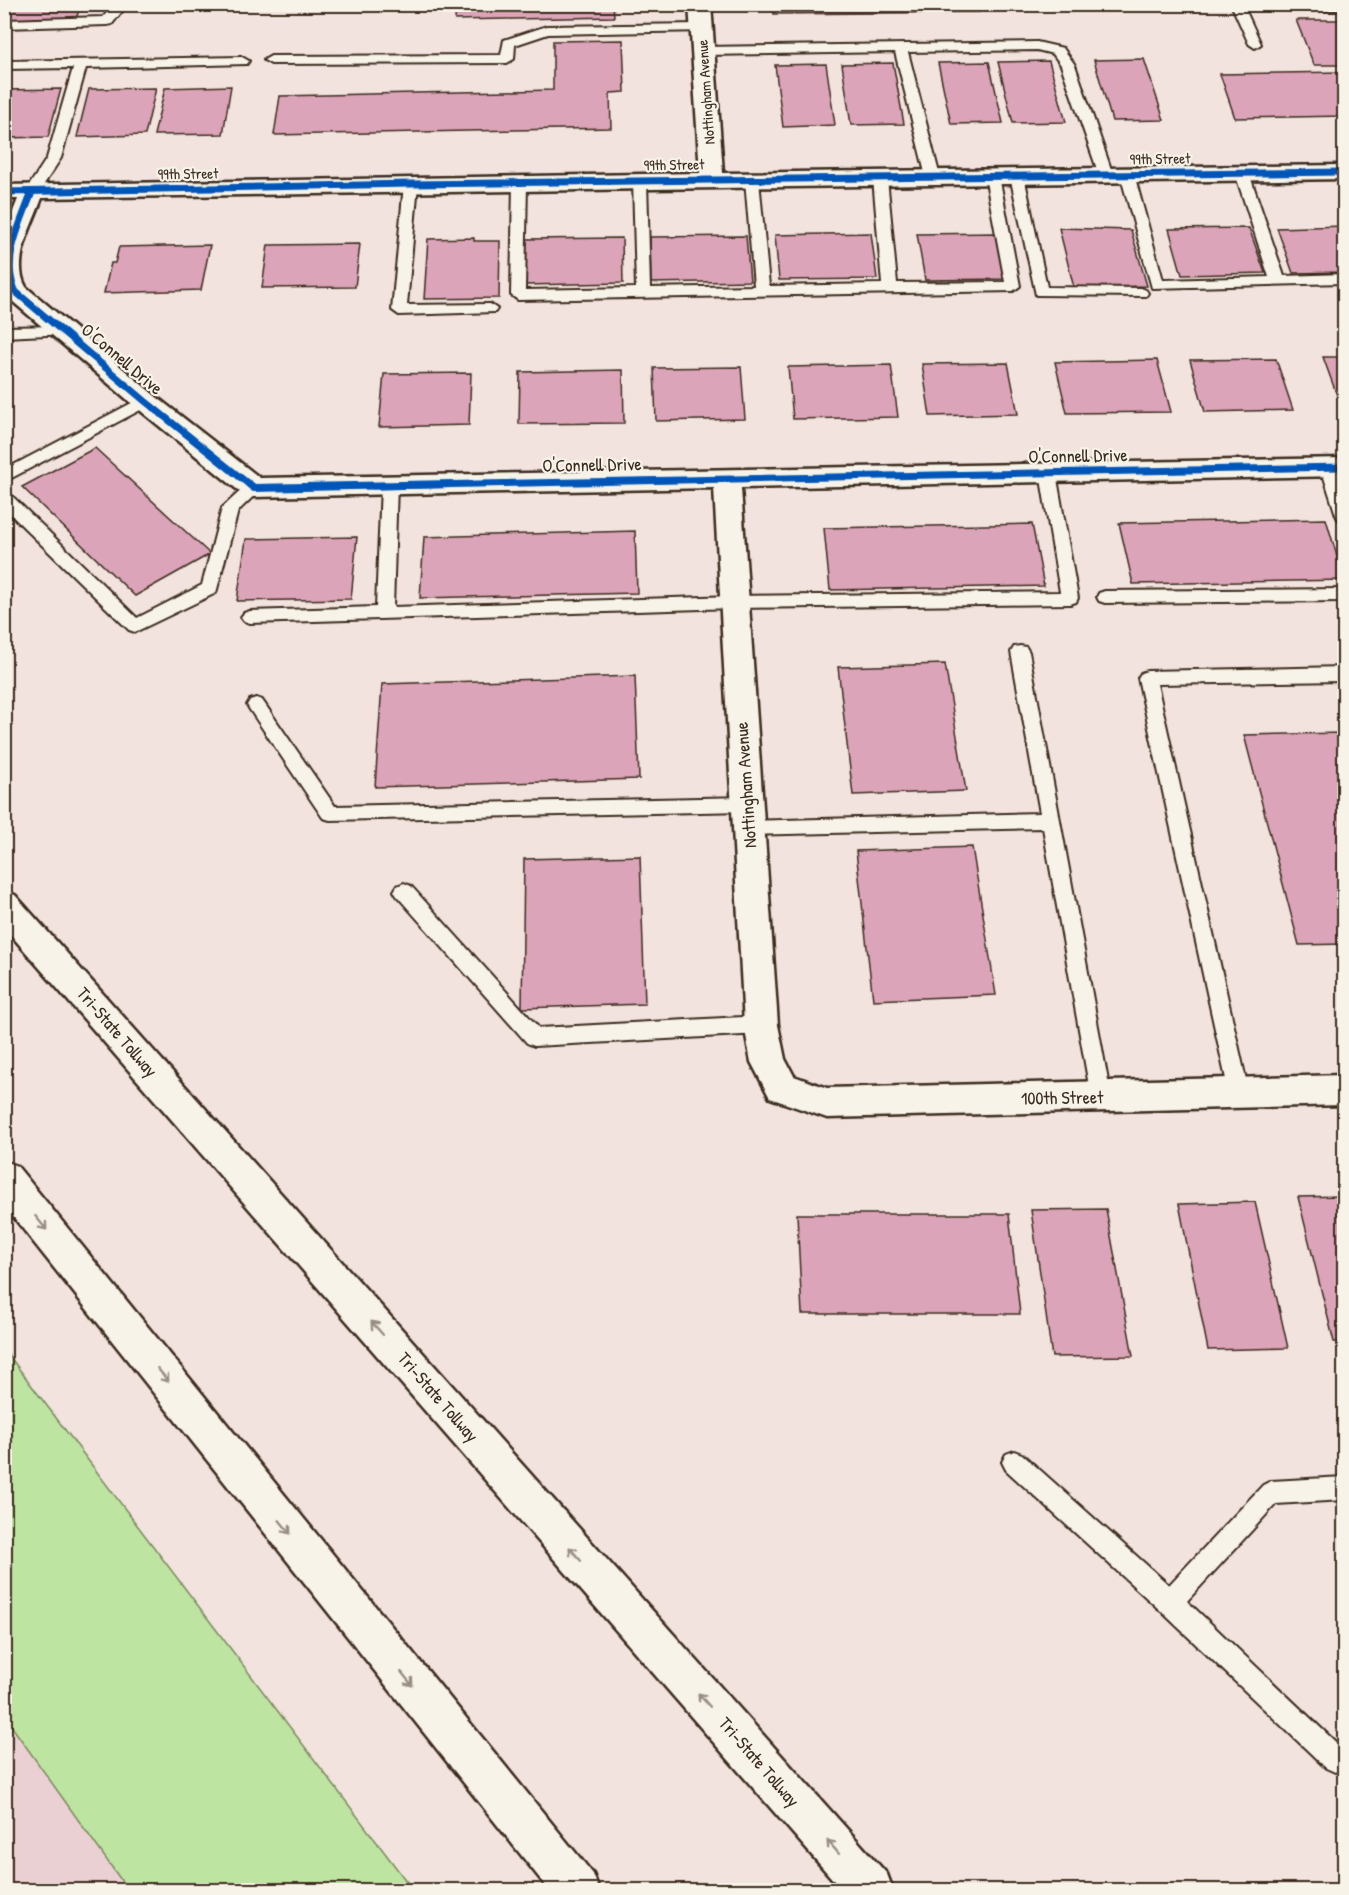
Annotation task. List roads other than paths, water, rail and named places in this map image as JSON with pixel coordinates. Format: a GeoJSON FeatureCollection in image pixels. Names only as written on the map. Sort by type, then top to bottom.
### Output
{"type":"FeatureCollection","features":[{"type":"Feature","properties":{"kind":"main road","name":"Nottingham Avenue"},"geometry":{"type":"LineString","coordinates":[[699,4],[712,180]]}},
{"type":"Feature","properties":{"kind":"main road","name":"99th Street"},"geometry":{"type":"LineString","coordinates":[[4,192],[1344,171]]}},
{"type":"Feature","properties":{"kind":"main road","name":"O'Connell Drive"},"geometry":{"type":"LineString","coordinates":[[32,192],[7,255],[9,280],[16,292],[145,401],[254,488],[1336,468]]}},
{"type":"Feature","properties":{"kind":"main road","name":"Nottingham Avenue"},"geometry":{"type":"LineString","coordinates":[[727,479],[761,1025],[768,1062],[782,1087]]}},
{"type":"Feature","properties":{"kind":"main road","name":"Tri-State Tollway"},"geometry":{"type":"LineString","coordinates":[[4,904],[871,1890]]}},
{"type":"Feature","properties":{"kind":"main road","name":"100th Street"},"geometry":{"type":"LineString","coordinates":[[782,1087],[827,1103],[1344,1090]]}},
{"type":"Feature","properties":{"kind":"main road"},"geometry":{"type":"LineString","coordinates":[[4,1177],[577,1890]]}},
{"type":"Feature","properties":{"kind":"lane"},"geometry":{"type":"LineString","coordinates":[[4,24],[107,21],[122,4]]}},
{"type":"Feature","properties":{"kind":"lane"},"geometry":{"type":"LineString","coordinates":[[1255,44],[1238,5],[1344,6]]}},
{"type":"Feature","properties":{"kind":"lane"},"geometry":{"type":"LineString","coordinates":[[271,60],[507,59],[509,43],[548,30],[701,28]]}},
{"type":"Feature","properties":{"kind":"lane"},"geometry":{"type":"LineString","coordinates":[[703,51],[1037,46],[1058,51],[1068,65],[1116,175],[1157,285],[1344,279]]}},
{"type":"Feature","properties":{"kind":"lane"},"geometry":{"type":"LineString","coordinates":[[901,48],[933,177]]}},
{"type":"Feature","properties":{"kind":"lane"},"geometry":{"type":"LineString","coordinates":[[4,65],[242,61]]}},
{"type":"Feature","properties":{"kind":"lane"},"geometry":{"type":"LineString","coordinates":[[32,192],[54,158],[81,64]]}},
{"type":"Feature","properties":{"kind":"lane"},"geometry":{"type":"LineString","coordinates":[[1242,173],[1278,281]]}},
{"type":"Feature","properties":{"kind":"lane"},"geometry":{"type":"LineString","coordinates":[[520,183],[518,295],[1013,286],[992,176]]}},
{"type":"Feature","properties":{"kind":"lane"},"geometry":{"type":"LineString","coordinates":[[1017,176],[1041,292],[1141,292]]}},
{"type":"Feature","properties":{"kind":"lane"},"geometry":{"type":"LineString","coordinates":[[880,178],[890,288]]}},
{"type":"Feature","properties":{"kind":"lane"},"geometry":{"type":"LineString","coordinates":[[752,180],[762,290]]}},
{"type":"Feature","properties":{"kind":"lane"},"geometry":{"type":"LineString","coordinates":[[640,181],[643,292]]}},
{"type":"Feature","properties":{"kind":"lane"},"geometry":{"type":"LineString","coordinates":[[411,184],[399,309],[490,309]]}},
{"type":"Feature","properties":{"kind":"lane"},"geometry":{"type":"LineString","coordinates":[[4,332],[63,331]]}},
{"type":"Feature","properties":{"kind":"lane"},"geometry":{"type":"LineString","coordinates":[[4,477],[145,401]]}},
{"type":"Feature","properties":{"kind":"lane"},"geometry":{"type":"LineString","coordinates":[[1336,468],[1344,515]]}},
{"type":"Feature","properties":{"kind":"lane"},"geometry":{"type":"LineString","coordinates":[[250,617],[734,602],[1070,598],[1048,473]]}},
{"type":"Feature","properties":{"kind":"lane"},"geometry":{"type":"LineString","coordinates":[[384,613],[389,485]]}},
{"type":"Feature","properties":{"kind":"lane"},"geometry":{"type":"LineString","coordinates":[[4,498],[135,626],[210,589],[230,508],[254,488]]}},
{"type":"Feature","properties":{"kind":"lane"},"geometry":{"type":"LineString","coordinates":[[1105,597],[1344,595]]}},
{"type":"Feature","properties":{"kind":"lane"},"geometry":{"type":"LineString","coordinates":[[1020,652],[1101,1097]]}},
{"type":"Feature","properties":{"kind":"lane"},"geometry":{"type":"LineString","coordinates":[[1239,1093],[1146,678],[1344,674]]}},
{"type":"Feature","properties":{"kind":"lane"},"geometry":{"type":"LineString","coordinates":[[256,705],[330,813],[1051,820]]}},
{"type":"Feature","properties":{"kind":"lane"},"geometry":{"type":"LineString","coordinates":[[404,891],[534,1037],[761,1025]]}},
{"type":"Feature","properties":{"kind":"lane"},"geometry":{"type":"LineString","coordinates":[[1014,1462],[1341,1758]]}},
{"type":"Feature","properties":{"kind":"lane"},"geometry":{"type":"LineString","coordinates":[[1170,1602],[1271,1493],[1344,1488]]}}]}
